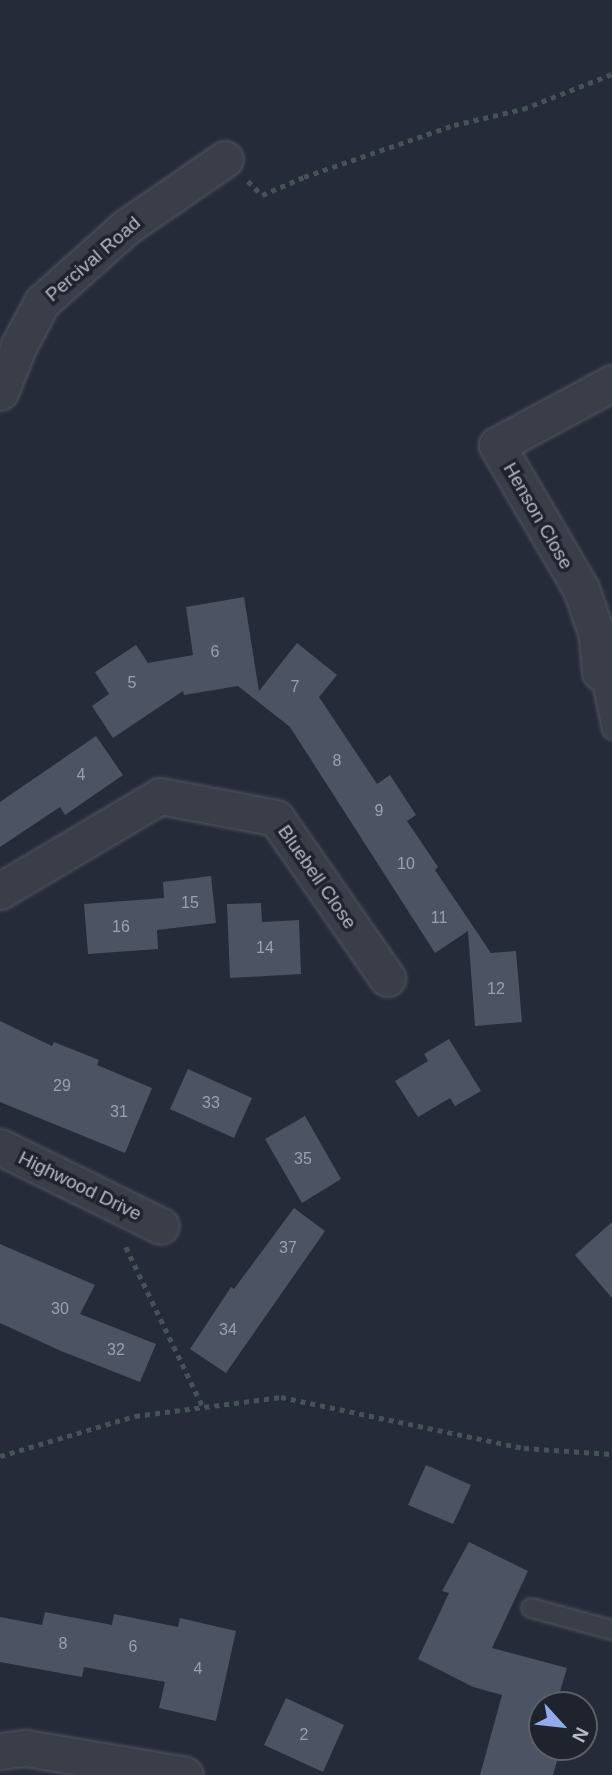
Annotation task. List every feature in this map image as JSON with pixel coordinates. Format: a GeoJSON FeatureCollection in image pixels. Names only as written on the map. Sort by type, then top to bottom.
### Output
{"type":"FeatureCollection","features":[{"type":"Feature","properties":{"kind":"street","name":"Percival Road"},"geometry":{"type":"LineString","coordinates":[[0,392],[19,345],[42,302],[126,227],[225,159]]}},
{"type":"Feature","properties":{"kind":"street","name":"Henson Close"},"geometry":{"type":"LineString","coordinates":[[600,672],[597,635],[581,589],[497,445],[612,383]]}},
{"type":"Feature","properties":{"kind":"street","name":"Bluebell Close"},"geometry":{"type":"LineString","coordinates":[[0,891],[160,796],[276,818],[387,978]]}},
{"type":"Feature","properties":{"kind":"street","name":"Highwood Drive"},"geometry":{"type":"LineString","coordinates":[[0,1147],[161,1226]]}},
{"type":"Feature","properties":{"kind":"street"},"geometry":{"type":"LineString","coordinates":[[0,1751],[26,1748],[185,1775]]}},
{"type":"Feature","properties":{"kind":"lane"},"geometry":{"type":"LineString","coordinates":[[600,672],[612,730]]}},
{"type":"Feature","properties":{"kind":"lane"},"geometry":{"type":"LineString","coordinates":[[531,1608],[612,1630]]}},
{"type":"Feature","properties":{"kind":"path"},"geometry":{"type":"LineString","coordinates":[[225,159],[262,195],[304,177],[454,125],[523,109],[612,74]]}},
{"type":"Feature","properties":{"kind":"path"},"geometry":{"type":"LineString","coordinates":[[126,1246],[203,1407]]}},
{"type":"Feature","properties":{"kind":"path"},"geometry":{"type":"LineString","coordinates":[[0,1456],[135,1416],[281,1397],[524,1448],[612,1454]]}},
{"type":"Feature","properties":{"kind":"building"},"geometry":{"type":"Polygon","coordinates":[[[244,597],[259,691],[297,643],[337,675],[319,697],[377,784],[390,775],[416,815],[407,821],[438,867],[435,870],[491,953],[516,951],[522,1022],[475,1026],[468,931],[435,953],[290,727],[238,686],[184,695],[183,691],[113,738],[92,706],[109,694],[95,672],[136,645],[148,663],[193,655],[186,607],[244,597]]]}},
{"type":"Feature","properties":{"kind":"building"},"geometry":{"type":"Polygon","coordinates":[[[96,736],[123,775],[65,815],[60,807],[0,847],[0,802],[96,736]]]}},
{"type":"Feature","properties":{"kind":"building"},"geometry":{"type":"Polygon","coordinates":[[[211,876],[216,923],[157,930],[158,949],[88,954],[84,904],[164,898],[163,882],[211,876]]]}},
{"type":"Feature","properties":{"kind":"building"},"geometry":{"type":"Polygon","coordinates":[[[261,903],[262,922],[299,920],[301,974],[230,978],[227,904],[261,903]]]}},
{"type":"Feature","properties":{"kind":"building"},"geometry":{"type":"Polygon","coordinates":[[[0,1021],[52,1046],[54,1042],[99,1060],[97,1065],[152,1088],[125,1153],[0,1102],[0,1021]]]}},
{"type":"Feature","properties":{"kind":"building"},"geometry":{"type":"Polygon","coordinates":[[[449,1039],[481,1091],[455,1106],[450,1098],[418,1117],[395,1081],[428,1061],[424,1054],[449,1039]]]}},
{"type":"Feature","properties":{"kind":"building"},"geometry":{"type":"Polygon","coordinates":[[[188,1069],[252,1098],[234,1138],[170,1109],[188,1069]]]}},
{"type":"Feature","properties":{"kind":"building"},"geometry":{"type":"Polygon","coordinates":[[[305,1116],[341,1179],[302,1203],[265,1139],[305,1116]]]}},
{"type":"Feature","properties":{"kind":"building"},"geometry":{"type":"Polygon","coordinates":[[[294,1208],[325,1231],[226,1373],[190,1349],[231,1287],[234,1289],[294,1208]]]}},
{"type":"Feature","properties":{"kind":"building"},"geometry":{"type":"Polygon","coordinates":[[[612,1222],[612,1298],[575,1255],[612,1222]]]}},
{"type":"Feature","properties":{"kind":"building"},"geometry":{"type":"Polygon","coordinates":[[[0,1244],[95,1285],[80,1314],[156,1344],[140,1382],[61,1351],[0,1323],[0,1244]]]}},
{"type":"Feature","properties":{"kind":"building"},"geometry":{"type":"Polygon","coordinates":[[[426,1465],[471,1485],[453,1524],[408,1505],[426,1465]]]}},
{"type":"Feature","properties":{"kind":"building"},"geometry":{"type":"Polygon","coordinates":[[[469,1542],[528,1571],[492,1648],[567,1668],[560,1691],[528,1691],[528,1761],[557,1761],[553,1775],[480,1775],[502,1695],[473,1687],[418,1659],[449,1593],[442,1591],[469,1542]]]}},
{"type":"Feature","properties":{"kind":"building"},"geometry":{"type":"Polygon","coordinates":[[[45,1612],[112,1625],[114,1614],[178,1627],[180,1618],[236,1631],[216,1721],[159,1708],[165,1682],[84,1667],[82,1677],[0,1662],[0,1617],[42,1625],[45,1612]]]}},
{"type":"Feature","properties":{"kind":"building"},"geometry":{"type":"Polygon","coordinates":[[[286,1698],[344,1725],[323,1772],[264,1745],[286,1698]]]}}]}
